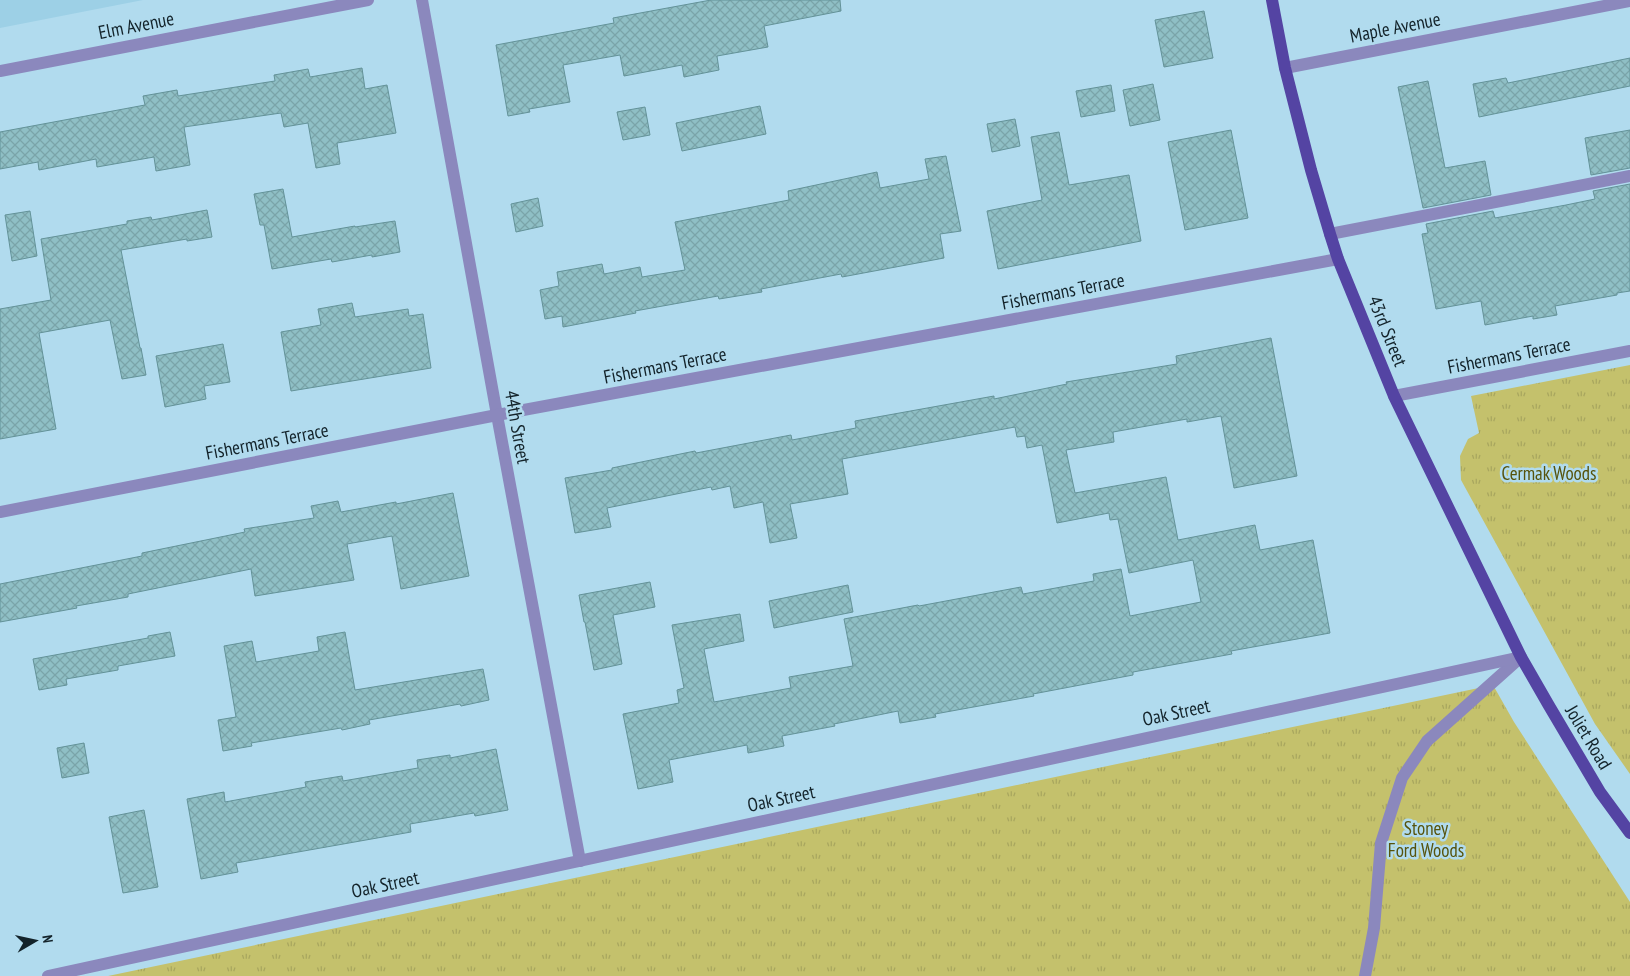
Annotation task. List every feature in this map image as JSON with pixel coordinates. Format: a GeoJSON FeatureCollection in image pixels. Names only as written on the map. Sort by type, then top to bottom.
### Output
{"type":"FeatureCollection","features":[{"type":"Feature","properties":{"kind":"main road","name":"43rd Street"},"geometry":{"type":"LineString","coordinates":[[1272,0],[1285,68],[1311,170],[1338,259],[1394,396],[1521,656]]}},
{"type":"Feature","properties":{"kind":"main road","name":"Joliet Road"},"geometry":{"type":"LineString","coordinates":[[1521,656],[1600,792],[1630,833]]}},
{"type":"Feature","properties":{"kind":"street","name":"Elm Avenue"},"geometry":{"type":"LineString","coordinates":[[0,71],[368,0]]}},
{"type":"Feature","properties":{"kind":"street","name":"44th Street"},"geometry":{"type":"LineString","coordinates":[[422,0],[580,861]]}},
{"type":"Feature","properties":{"kind":"street","name":"Maple Avenue"},"geometry":{"type":"LineString","coordinates":[[1285,68],[1630,1]]}},
{"type":"Feature","properties":{"kind":"street"},"geometry":{"type":"LineString","coordinates":[[1330,234],[1630,176]]}},
{"type":"Feature","properties":{"kind":"street","name":"Fishermans Terrace"},"geometry":{"type":"LineString","coordinates":[[0,512],[497,416],[1338,259]]}},
{"type":"Feature","properties":{"kind":"street","name":"Fishermans Terrace"},"geometry":{"type":"LineString","coordinates":[[1394,396],[1630,351]]}},
{"type":"Feature","properties":{"kind":"street"},"geometry":{"type":"LineString","coordinates":[[1365,976],[1374,928],[1381,843],[1402,778],[1427,741],[1521,656]]}},
{"type":"Feature","properties":{"kind":"street","name":"Oak Street"},"geometry":{"type":"LineString","coordinates":[[48,976],[1521,656]]}},
{"type":"Feature","properties":{"kind":"shaded area"},"geometry":{"type":"Polygon","coordinates":[[[0,0],[143,0],[0,28],[0,0]]]}},
{"type":"Feature","properties":{"kind":"green space","name":"Cermak Woods"},"geometry":{"type":"Polygon","coordinates":[[[1630,365],[1630,774],[1595,724],[1461,480],[1460,456],[1468,439],[1479,433],[1471,396],[1630,365]]]}},
{"type":"Feature","properties":{"kind":"green space","name":"Stoney Ford Woods"},"geometry":{"type":"Polygon","coordinates":[[[1493,685],[1514,722],[1630,902],[1630,976],[108,976],[1493,685]]]}},
{"type":"Feature","properties":{"kind":"building"},"geometry":{"type":"Polygon","coordinates":[[[711,0],[840,0],[841,11],[764,26],[768,47],[717,56],[719,70],[684,77],[682,65],[624,76],[620,55],[563,65],[570,102],[529,109],[530,112],[508,116],[496,45],[614,23],[613,18],[711,0]]]}},
{"type":"Feature","properties":{"kind":"building"},"geometry":{"type":"Polygon","coordinates":[[[1204,11],[1213,58],[1164,67],[1155,20],[1204,11]]]}},
{"type":"Feature","properties":{"kind":"building"},"geometry":{"type":"Polygon","coordinates":[[[1630,58],[1630,86],[1479,117],[1473,84],[1506,78],[1508,83],[1630,58]]]}},
{"type":"Feature","properties":{"kind":"building"},"geometry":{"type":"Polygon","coordinates":[[[362,68],[365,89],[387,85],[396,133],[337,143],[340,164],[316,168],[308,123],[284,127],[281,113],[184,127],[190,165],[156,171],[154,157],[97,167],[96,159],[39,170],[38,162],[0,169],[0,132],[145,105],[143,96],[177,90],[178,96],[275,81],[274,75],[308,69],[310,77],[362,68]]]}},
{"type":"Feature","properties":{"kind":"building"},"geometry":{"type":"Polygon","coordinates":[[[1428,81],[1445,168],[1485,161],[1491,195],[1423,208],[1398,87],[1428,81]]]}},
{"type":"Feature","properties":{"kind":"building"},"geometry":{"type":"Polygon","coordinates":[[[1153,84],[1160,120],[1130,126],[1123,90],[1153,84]]]}},
{"type":"Feature","properties":{"kind":"building"},"geometry":{"type":"Polygon","coordinates":[[[1111,85],[1115,111],[1081,117],[1076,91],[1111,85]]]}},
{"type":"Feature","properties":{"kind":"building"},"geometry":{"type":"Polygon","coordinates":[[[760,106],[766,134],[682,151],[676,123],[760,106]]]}},
{"type":"Feature","properties":{"kind":"building"},"geometry":{"type":"Polygon","coordinates":[[[645,107],[650,135],[623,140],[617,112],[645,107]]]}},
{"type":"Feature","properties":{"kind":"building"},"geometry":{"type":"Polygon","coordinates":[[[1015,119],[1020,146],[992,152],[987,124],[1015,119]]]}},
{"type":"Feature","properties":{"kind":"building"},"geometry":{"type":"Polygon","coordinates":[[[1231,130],[1248,218],[1185,230],[1168,142],[1231,130]]]}},
{"type":"Feature","properties":{"kind":"building"},"geometry":{"type":"Polygon","coordinates":[[[1630,130],[1630,168],[1591,175],[1585,138],[1630,130]]]}},
{"type":"Feature","properties":{"kind":"building"},"geometry":{"type":"Polygon","coordinates":[[[1059,132],[1069,185],[1129,175],[1141,241],[998,269],[987,211],[1042,200],[1031,137],[1059,132]]]}},
{"type":"Feature","properties":{"kind":"building"},"geometry":{"type":"Polygon","coordinates":[[[946,156],[961,231],[940,234],[944,258],[842,277],[841,274],[761,289],[762,292],[719,299],[718,296],[635,311],[636,313],[563,327],[562,316],[545,319],[540,290],[559,286],[557,272],[602,264],[604,274],[640,267],[642,277],[685,270],[675,222],[789,200],[788,191],[877,172],[880,188],[929,179],[925,159],[946,156]]]}},
{"type":"Feature","properties":{"kind":"building"},"geometry":{"type":"Polygon","coordinates":[[[1630,184],[1630,291],[1555,306],[1557,315],[1533,319],[1533,316],[1485,325],[1481,301],[1436,309],[1422,234],[1428,233],[1426,224],[1493,211],[1495,218],[1566,205],[1595,199],[1593,191],[1630,184]]]}},
{"type":"Feature","properties":{"kind":"building"},"geometry":{"type":"Polygon","coordinates":[[[283,189],[292,237],[395,221],[400,252],[332,262],[331,259],[272,269],[264,225],[260,225],[254,194],[283,189]]]}},
{"type":"Feature","properties":{"kind":"building"},"geometry":{"type":"Polygon","coordinates":[[[538,198],[543,226],[516,232],[511,204],[538,198]]]}},
{"type":"Feature","properties":{"kind":"building"},"geometry":{"type":"Polygon","coordinates":[[[207,210],[212,237],[187,241],[187,239],[121,250],[146,375],[122,379],[110,320],[39,333],[56,429],[0,439],[0,309],[51,300],[41,239],[127,224],[127,221],[151,217],[152,220],[207,210]]]}},
{"type":"Feature","properties":{"kind":"building"},"geometry":{"type":"Polygon","coordinates":[[[30,211],[37,256],[12,261],[5,215],[30,211]]]}},
{"type":"Feature","properties":{"kind":"building"},"geometry":{"type":"Polygon","coordinates":[[[352,303],[355,317],[408,309],[409,316],[423,314],[431,368],[291,391],[281,332],[321,325],[318,309],[352,303]]]}},
{"type":"Feature","properties":{"kind":"building"},"geometry":{"type":"Polygon","coordinates":[[[1271,338],[1297,476],[1234,488],[1221,416],[1187,422],[1187,419],[1113,432],[1114,442],[1066,450],[1075,493],[1166,477],[1178,540],[1255,525],[1260,550],[1313,540],[1330,633],[1231,651],[1232,654],[1133,672],[1133,675],[1033,694],[1034,696],[935,714],[936,717],[900,723],[898,711],[782,736],[784,746],[748,753],[747,745],[669,760],[673,782],[638,789],[623,714],[679,703],[677,690],[684,688],[672,625],[740,614],[744,641],[704,649],[714,702],[791,688],[789,677],[853,666],[844,619],[1021,587],[1023,594],[1094,581],[1093,574],[1121,569],[1130,616],[1201,602],[1193,560],[1129,573],[1118,519],[1110,520],[1109,513],[1057,523],[1042,445],[1027,448],[1025,436],[1017,437],[1015,427],[842,459],[848,494],[790,504],[797,538],[770,543],[763,502],[734,508],[730,486],[712,490],[711,487],[607,508],[611,527],[575,533],[565,478],[612,470],[612,468],[695,451],[696,453],[791,435],[792,440],[856,428],[855,421],[994,396],[994,399],[1067,384],[1066,382],[1177,364],[1176,356],[1271,338]]]}},
{"type":"Feature","properties":{"kind":"building"},"geometry":{"type":"Polygon","coordinates":[[[223,344],[230,382],[204,386],[206,399],[165,407],[156,356],[223,344]]]}},
{"type":"Feature","properties":{"kind":"building"},"geometry":{"type":"Polygon","coordinates":[[[453,493],[469,576],[401,589],[392,536],[347,544],[354,580],[255,596],[251,569],[128,594],[128,597],[76,606],[77,608],[0,622],[0,584],[142,556],[142,553],[245,532],[244,529],[314,518],[311,506],[338,501],[341,512],[453,493]]]}},
{"type":"Feature","properties":{"kind":"building"},"geometry":{"type":"Polygon","coordinates":[[[650,582],[655,607],[613,615],[622,664],[594,670],[579,595],[650,582]]]}},
{"type":"Feature","properties":{"kind":"building"},"geometry":{"type":"Polygon","coordinates":[[[848,585],[853,612],[774,628],[769,601],[848,585]]]}},
{"type":"Feature","properties":{"kind":"building"},"geometry":{"type":"Polygon","coordinates":[[[170,632],[175,656],[118,666],[118,670],[66,679],[67,685],[39,690],[33,659],[148,638],[148,636],[170,632]]]}},
{"type":"Feature","properties":{"kind":"building"},"geometry":{"type":"Polygon","coordinates":[[[345,632],[355,690],[483,669],[489,700],[369,720],[370,724],[342,730],[341,728],[251,743],[252,746],[223,751],[218,720],[236,717],[224,646],[252,641],[256,662],[319,651],[317,637],[345,632]]]}},
{"type":"Feature","properties":{"kind":"building"},"geometry":{"type":"Polygon","coordinates":[[[84,743],[89,773],[62,778],[57,748],[84,743]]]}},
{"type":"Feature","properties":{"kind":"building"},"geometry":{"type":"Polygon","coordinates":[[[496,749],[508,810],[475,816],[474,813],[410,824],[411,832],[236,863],[238,872],[201,879],[187,799],[224,792],[225,802],[306,787],[305,782],[342,776],[343,781],[418,768],[417,760],[450,755],[450,758],[496,749]]]}},
{"type":"Feature","properties":{"kind":"building"},"geometry":{"type":"Polygon","coordinates":[[[144,810],[158,887],[123,893],[109,817],[144,810]]]}}]}
